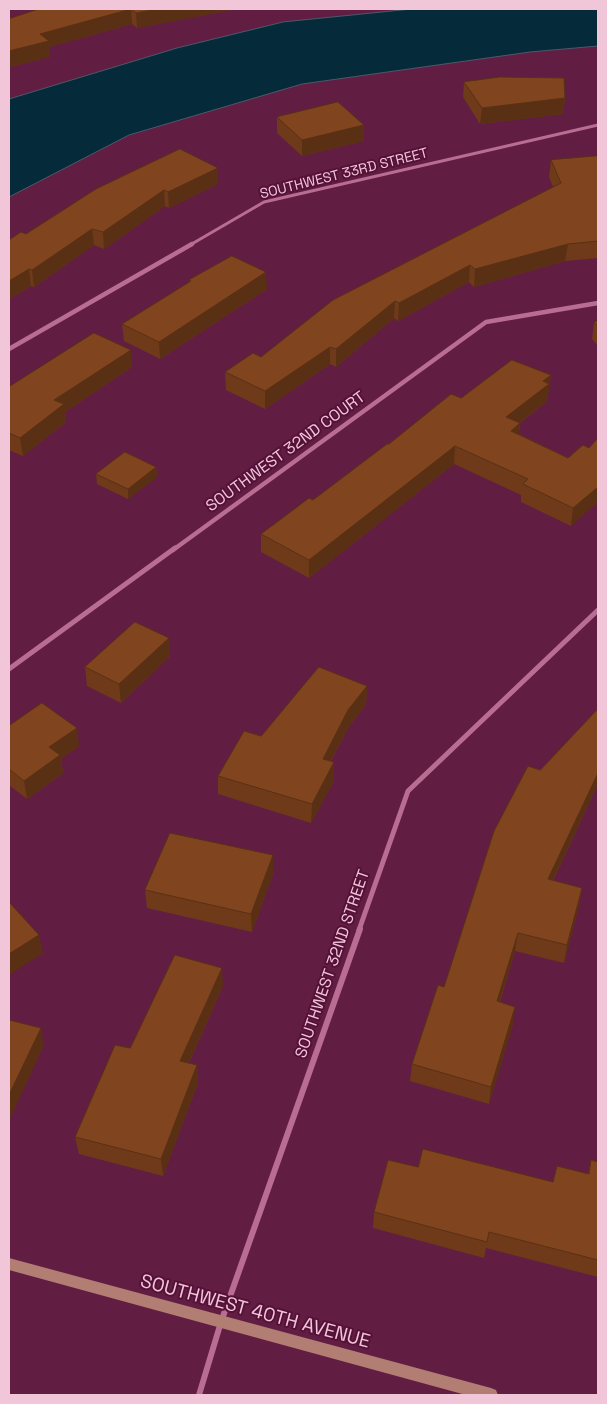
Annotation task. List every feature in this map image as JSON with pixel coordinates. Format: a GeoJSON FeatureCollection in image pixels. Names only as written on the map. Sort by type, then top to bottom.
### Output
{"type":"FeatureCollection","features":[{"type":"Feature","properties":{"kind":"street","name":"SOUTHWEST 33RD STREET"},"geometry":{"type":"LineString","coordinates":[[9,349],[264,202],[598,125]]}},
{"type":"Feature","properties":{"kind":"street","name":"SOUTHWEST 32ND COURT"},"geometry":{"type":"LineString","coordinates":[[9,669],[486,322],[598,303]]}},
{"type":"Feature","properties":{"kind":"street","name":"SOUTHWEST 32ND STREET"},"geometry":{"type":"LineString","coordinates":[[199,1395],[221,1322],[408,791],[598,610]]}},
{"type":"Feature","properties":{"kind":"street","name":"SOUTHWEST 40TH AVENUE"},"geometry":{"type":"LineString","coordinates":[[9,1264],[491,1395]]}},
{"type":"Feature","properties":{"kind":"water"},"geometry":{"type":"Polygon","coordinates":[[[412,9],[598,9],[598,46],[530,52],[302,84],[129,135],[9,197],[9,99],[177,48],[283,22],[412,9]]]}},
{"type":"Feature","properties":{"kind":"building"},"geometry":{"type":"Polygon","coordinates":[[[39,9],[131,9],[40,34],[49,41],[9,51],[9,19],[39,9]]]}},
{"type":"Feature","properties":{"kind":"building"},"geometry":{"type":"Polygon","coordinates":[[[131,9],[158,9],[136,13],[131,9]]]}},
{"type":"Feature","properties":{"kind":"building"},"geometry":{"type":"Polygon","coordinates":[[[500,77],[564,78],[565,98],[482,108],[464,82],[500,77]]]}},
{"type":"Feature","properties":{"kind":"building"},"geometry":{"type":"Polygon","coordinates":[[[338,102],[364,125],[302,140],[277,117],[338,102]]]}},
{"type":"Feature","properties":{"kind":"building"},"geometry":{"type":"Polygon","coordinates":[[[180,149],[218,168],[168,192],[164,190],[103,232],[92,229],[32,270],[29,269],[9,281],[9,240],[21,232],[26,234],[96,189],[180,149]]]}},
{"type":"Feature","properties":{"kind":"building"},"geometry":{"type":"Polygon","coordinates":[[[598,156],[598,241],[568,244],[475,269],[470,265],[399,303],[395,301],[336,349],[330,347],[265,391],[225,372],[253,353],[261,357],[333,300],[561,183],[551,160],[598,156]]]}},
{"type":"Feature","properties":{"kind":"building"},"geometry":{"type":"Polygon","coordinates":[[[232,256],[266,272],[159,342],[122,324],[191,281],[189,280],[232,256]]]}},
{"type":"Feature","properties":{"kind":"building"},"geometry":{"type":"Polygon","coordinates":[[[94,333],[131,350],[54,400],[64,404],[20,438],[9,433],[9,387],[94,333]]]}},
{"type":"Feature","properties":{"kind":"building"},"geometry":{"type":"Polygon","coordinates":[[[512,360],[551,375],[543,381],[549,384],[506,417],[520,423],[511,431],[568,458],[583,445],[589,448],[598,438],[598,487],[573,508],[523,484],[528,479],[455,446],[309,560],[261,534],[309,498],[313,500],[389,444],[451,394],[461,398],[512,360]]]}},
{"type":"Feature","properties":{"kind":"building"},"geometry":{"type":"Polygon","coordinates":[[[125,452],[156,467],[128,489],[96,474],[125,452]]]}},
{"type":"Feature","properties":{"kind":"building"},"geometry":{"type":"Polygon","coordinates":[[[135,622],[169,638],[119,684],[85,667],[135,622]]]}},
{"type":"Feature","properties":{"kind":"building"},"geometry":{"type":"Polygon","coordinates":[[[319,667],[367,686],[348,710],[323,759],[334,762],[312,804],[218,776],[244,731],[261,736],[319,667]]]}},
{"type":"Feature","properties":{"kind":"building"},"geometry":{"type":"Polygon","coordinates":[[[42,703],[77,728],[49,747],[60,755],[24,781],[9,769],[9,726],[42,703]]]}},
{"type":"Feature","properties":{"kind":"building"},"geometry":{"type":"Polygon","coordinates":[[[598,709],[598,773],[548,879],[582,888],[567,945],[518,933],[497,1001],[515,1007],[491,1087],[412,1064],[438,985],[444,987],[494,831],[528,766],[540,770],[598,709]]]}},
{"type":"Feature","properties":{"kind":"building"},"geometry":{"type":"Polygon","coordinates":[[[170,833],[273,855],[251,914],[145,890],[170,833]]]}},
{"type":"Feature","properties":{"kind":"building"},"geometry":{"type":"Polygon","coordinates":[[[9,902],[39,935],[9,954],[9,902]]]}},
{"type":"Feature","properties":{"kind":"building"},"geometry":{"type":"Polygon","coordinates":[[[175,955],[222,968],[180,1061],[197,1065],[161,1159],[75,1137],[115,1045],[130,1048],[175,955]]]}},
{"type":"Feature","properties":{"kind":"building"},"geometry":{"type":"Polygon","coordinates":[[[9,1020],[41,1028],[9,1095],[9,1020]]]}},
{"type":"Feature","properties":{"kind":"building"},"geometry":{"type":"Polygon","coordinates":[[[423,1149],[553,1182],[557,1166],[589,1174],[591,1160],[598,1162],[598,1260],[489,1232],[487,1242],[374,1212],[388,1160],[418,1167],[423,1149]]]}}]}
